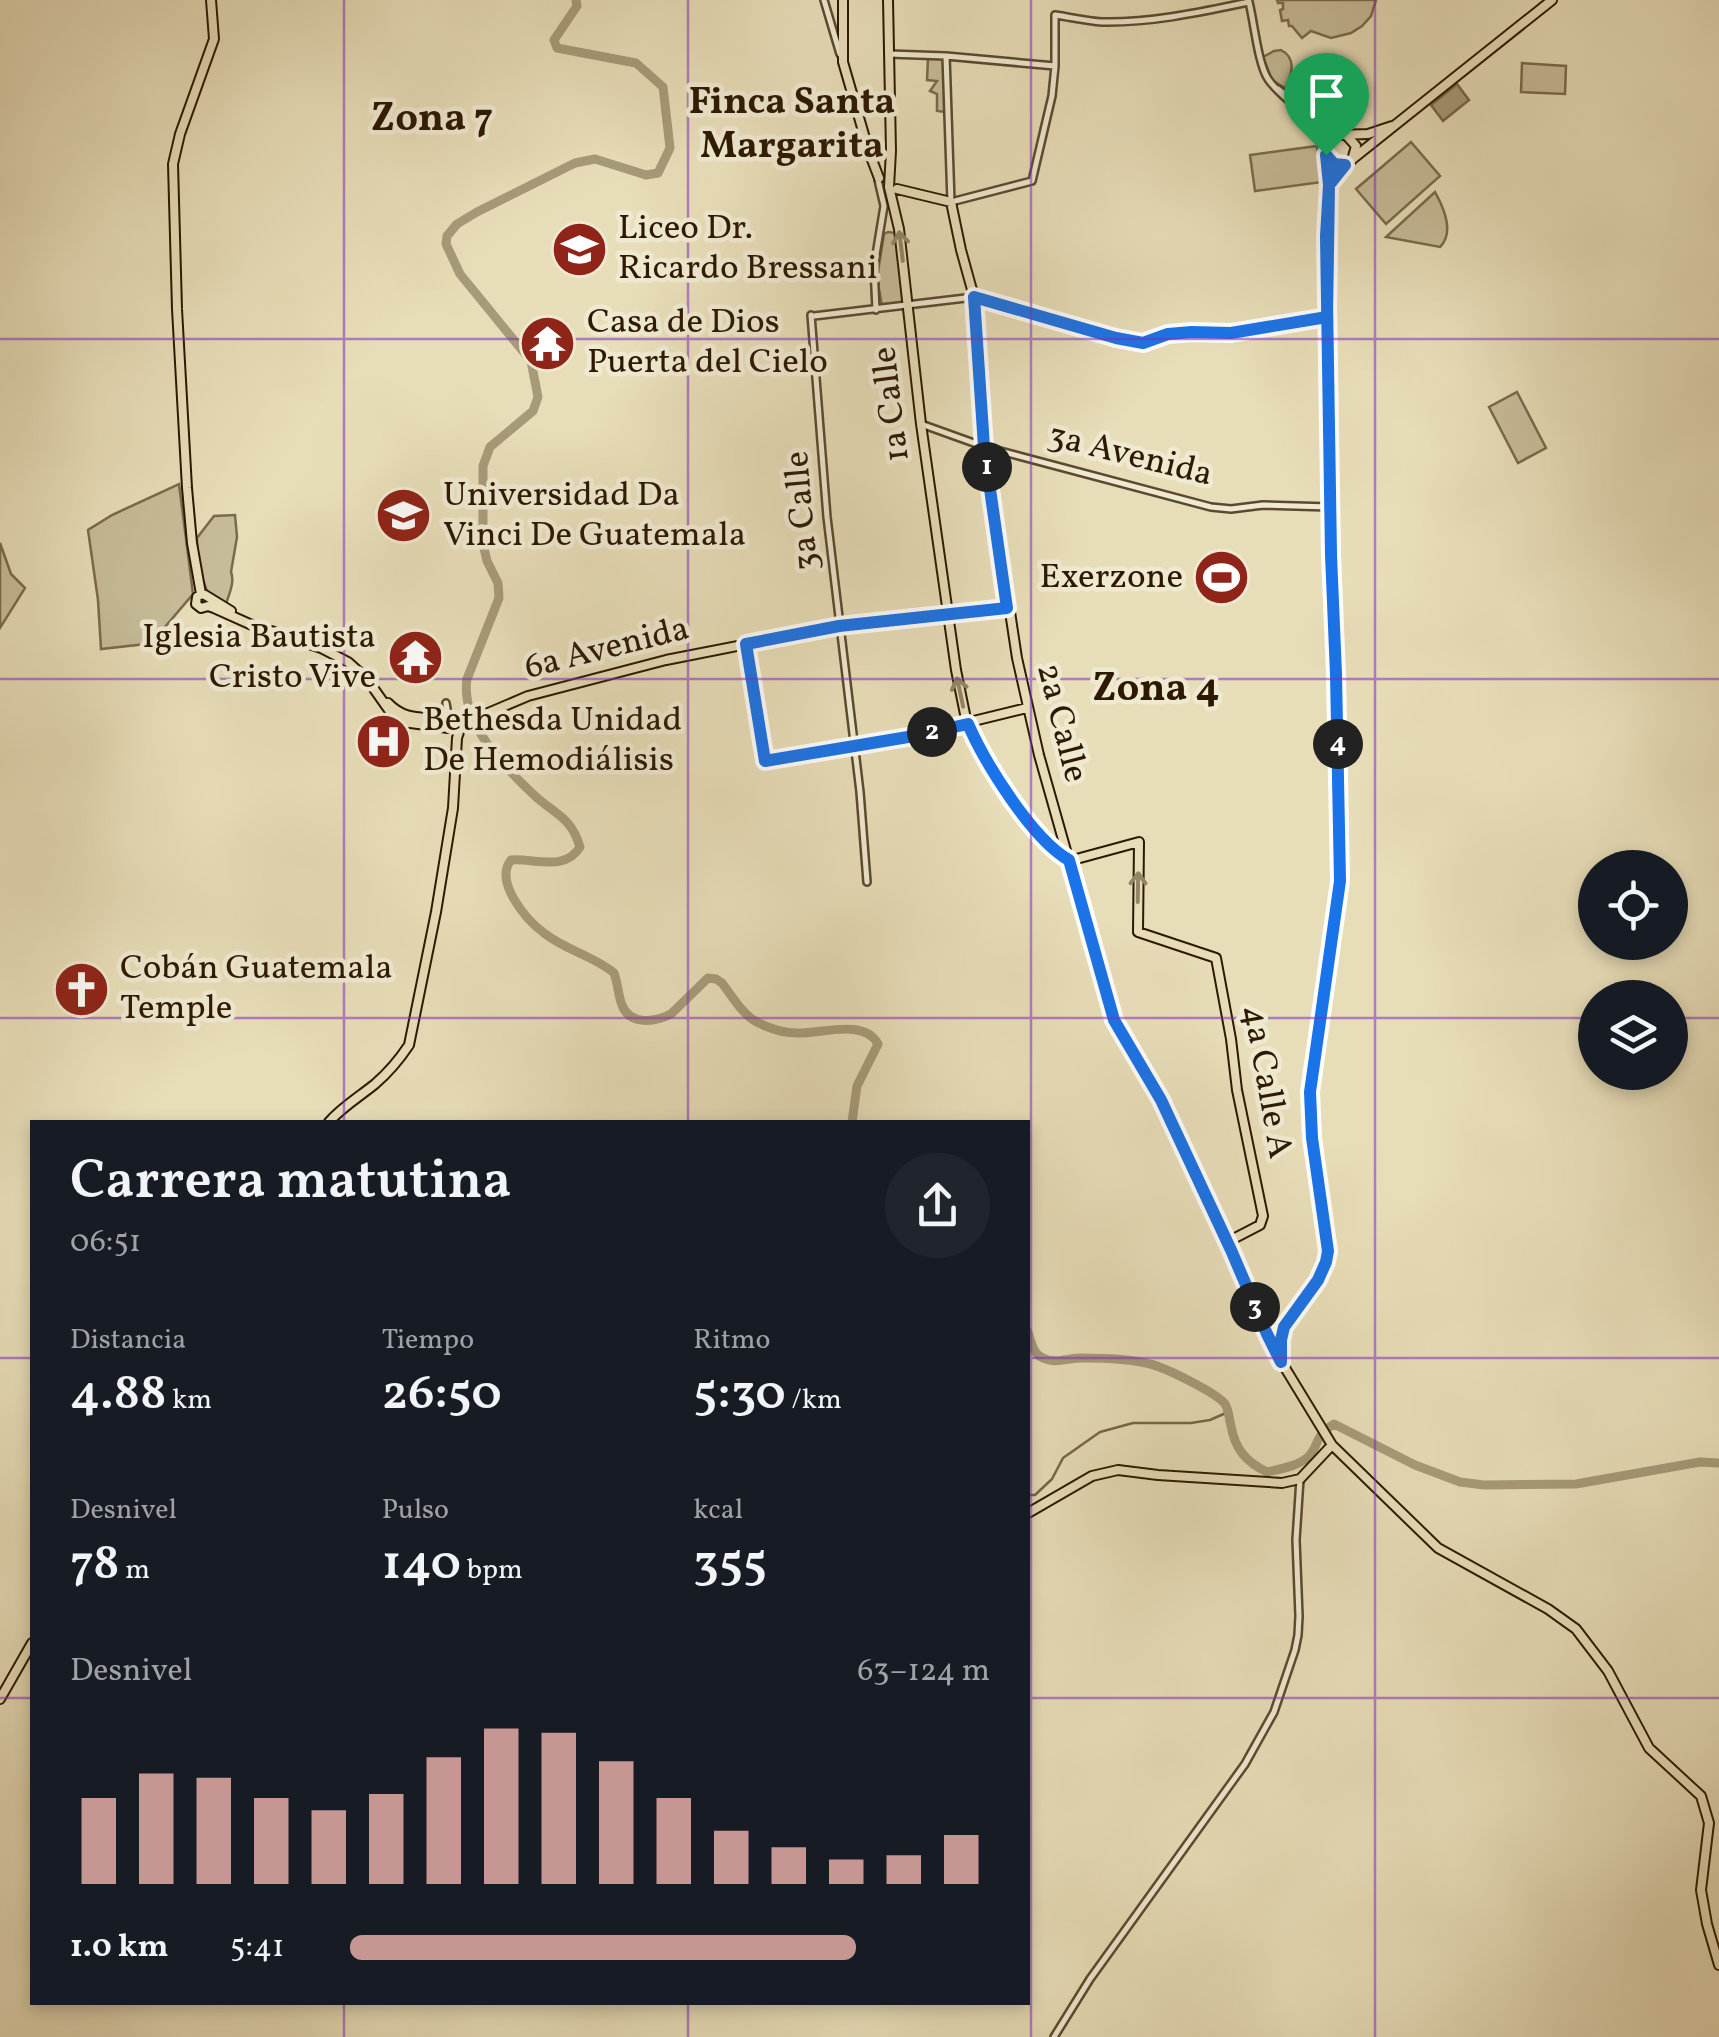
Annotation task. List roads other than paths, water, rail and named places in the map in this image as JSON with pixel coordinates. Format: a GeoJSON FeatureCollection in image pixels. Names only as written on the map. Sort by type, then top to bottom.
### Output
{"type":"FeatureCollection","features":[{"type":"Feature","properties":{"kind":"main road"},"geometry":{"type":"LineString","coordinates":[[211,0],[214,39],[173,164],[186,470],[192,542],[206,599],[348,662],[367,679],[390,714],[403,722],[448,728],[464,724]]}},
{"type":"Feature","properties":{"kind":"main road"},"geometry":{"type":"LineString","coordinates":[[843,0],[843,62],[879,178]]}},
{"type":"Feature","properties":{"kind":"main road","name":"1a Calle"},"geometry":{"type":"LineString","coordinates":[[888,0],[890,188],[899,228],[946,616],[968,724],[1021,812],[1040,837],[1069,860]]}},
{"type":"Feature","properties":{"kind":"main road"},"geometry":{"type":"LineString","coordinates":[[1329,185],[1349,162],[1392,126],[1552,0]]}},
{"type":"Feature","properties":{"kind":"main road"},"geometry":{"type":"LineString","coordinates":[[1281,1362],[1284,1327],[1318,1280],[1328,1251],[1312,1138],[1310,1092],[1340,881],[1330,507],[1329,185],[1325,152],[1332,137],[1376,133],[1392,126]]}},
{"type":"Feature","properties":{"kind":"main road"},"geometry":{"type":"LineString","coordinates":[[1343,135],[1356,146],[1349,162]]}},
{"type":"Feature","properties":{"kind":"main road"},"geometry":{"type":"LineString","coordinates":[[1325,152],[1334,164],[1349,162]]}},
{"type":"Feature","properties":{"kind":"main road"},"geometry":{"type":"LineString","coordinates":[[897,189],[952,202]]}},
{"type":"Feature","properties":{"kind":"main road","name":"2a Calle"},"geometry":{"type":"LineString","coordinates":[[952,202],[974,297],[984,447],[1007,608],[1027,708],[1114,1020],[1161,1100],[1281,1362],[1330,1442],[1438,1548],[1548,1608],[1576,1628],[1608,1672],[1649,1748],[1701,1796],[1709,1824],[1701,1890],[1719,1965]]}},
{"type":"Feature","properties":{"kind":"main road","name":"6a Avenida"},"geometry":{"type":"LineString","coordinates":[[464,724],[558,687],[666,660],[839,626],[1007,608]]}},
{"type":"Feature","properties":{"kind":"main road"},"geometry":{"type":"LineString","coordinates":[[746,644],[765,761],[908,737],[1027,708]]}},
{"type":"Feature","properties":{"kind":"main road"},"geometry":{"type":"LineString","coordinates":[[380,696],[404,716],[464,724]]}},
{"type":"Feature","properties":{"kind":"main road"},"geometry":{"type":"LineString","coordinates":[[331,1120],[378,1082],[409,1045],[455,795],[456,744],[464,724]]}},
{"type":"Feature","properties":{"kind":"main road","name":"4a Calle A"},"geometry":{"type":"LineString","coordinates":[[1069,860],[1138,842],[1138,932],[1216,958],[1262,1216],[1257,1227],[1233,1239],[1231,1250]]}},
{"type":"Feature","properties":{"kind":"main road"},"geometry":{"type":"LineString","coordinates":[[1267,1334],[1284,1327]]}},
{"type":"Feature","properties":{"kind":"main road"},"geometry":{"type":"LineString","coordinates":[[1030,1512],[1092,1476],[1118,1470],[1282,1483],[1300,1478],[1330,1442]]}},
{"type":"Feature","properties":{"kind":"main road"},"geometry":{"type":"LineString","coordinates":[[0,1700],[30,1647]]}},
{"type":"Feature","properties":{"kind":"street"},"geometry":{"type":"LineString","coordinates":[[824,0],[843,62]]}},
{"type":"Feature","properties":{"kind":"street"},"geometry":{"type":"LineString","coordinates":[[952,202],[1032,180],[1052,96],[1055,15],[1096,22],[1137,20],[1249,2],[1263,67],[1279,94],[1317,126],[1325,152]]}},
{"type":"Feature","properties":{"kind":"street"},"geometry":{"type":"LineString","coordinates":[[888,54],[1055,66]]}},
{"type":"Feature","properties":{"kind":"street","name":"2a Calle"},"geometry":{"type":"LineString","coordinates":[[946,56],[952,202]]}},
{"type":"Feature","properties":{"kind":"street"},"geometry":{"type":"LineString","coordinates":[[1275,88],[1343,135]]}},
{"type":"Feature","properties":{"kind":"street","name":"1a Calle"},"geometry":{"type":"LineString","coordinates":[[874,168],[884,206],[874,267],[876,310]]}},
{"type":"Feature","properties":{"kind":"street"},"geometry":{"type":"LineString","coordinates":[[876,310],[974,297],[1143,343],[1168,334],[1231,333],[1327,317]]}},
{"type":"Feature","properties":{"kind":"street","name":"3a Calle"},"geometry":{"type":"LineString","coordinates":[[867,882],[828,517],[813,315],[876,310]]}},
{"type":"Feature","properties":{"kind":"street","name":"3a Avenida"},"geometry":{"type":"LineString","coordinates":[[921,424],[984,447],[1211,507],[1330,507]]}},
{"type":"Feature","properties":{"kind":"street"},"geometry":{"type":"LineString","coordinates":[[446,703],[448,720]]}},
{"type":"Feature","properties":{"kind":"street"},"geometry":{"type":"LineString","coordinates":[[1054,2037],[1090,1979],[1245,1764],[1274,1712],[1298,1635],[1296,1540],[1300,1478]]}},
{"type":"Feature","properties":{"kind":"waterway"},"geometry":{"type":"LineString","coordinates":[[576,0],[577,6],[554,40],[557,48],[636,63],[663,87],[670,148],[658,173],[646,175],[595,159],[575,163],[457,224],[446,244],[460,274],[531,361],[538,397],[533,411],[490,447],[483,466],[483,544],[498,583],[499,598],[467,679],[467,696],[470,712],[487,744],[523,785],[567,823],[580,847],[574,855],[558,862],[511,860],[506,878],[514,899],[536,927],[614,973],[622,1005],[637,1019],[658,1019],[671,1014],[708,978],[722,983],[748,1016],[773,1029],[797,1033],[853,1029],[871,1036],[878,1044],[857,1086],[852,1120]]}},
{"type":"Feature","properties":{"kind":"waterway"},"geometry":{"type":"LineString","coordinates":[[1030,1337],[1035,1351],[1048,1360],[1098,1358],[1142,1362],[1201,1387],[1225,1404],[1239,1448],[1247,1459],[1267,1472],[1304,1460],[1334,1424],[1415,1465],[1460,1482],[1484,1485],[1576,1484],[1700,1462],[1719,1463]]}},
{"type":"Feature","properties":{"kind":"waterway"},"geometry":{"type":"LineString","coordinates":[[1030,1495],[1052,1479],[1063,1458],[1100,1432],[1133,1423],[1191,1423],[1228,1412]]}},
{"type":"Feature","properties":{"kind":"place","name":"Liceo Dr. Ricardo Bressani"},"geometry":{"type":"Point","coordinates":[579,249]}},
{"type":"Feature","properties":{"kind":"place","name":"Casa de Dios Puerta del Cielo"},"geometry":{"type":"Point","coordinates":[548,343]}},
{"type":"Feature","properties":{"kind":"place","name":"Universidad Da Vinci De Guatemala"},"geometry":{"type":"Point","coordinates":[404,516]}},
{"type":"Feature","properties":{"kind":"place","name":"Exerzone"},"geometry":{"type":"Point","coordinates":[1222,578]}},
{"type":"Feature","properties":{"kind":"place","name":"Iglesia Bautista Cristo Vive"},"geometry":{"type":"Point","coordinates":[415,658]}},
{"type":"Feature","properties":{"kind":"place","name":"Bethesda Unidad De Hemodiálisis"},"geometry":{"type":"Point","coordinates":[384,741]}},
{"type":"Feature","properties":{"kind":"place","name":"Cobán Guatemala Temple"},"geometry":{"type":"Point","coordinates":[81,989]}},
{"type":"Feature","properties":{"kind":"district","name":"Zona 7"},"geometry":{"type":"Point","coordinates":[432,120]}},
{"type":"Feature","properties":{"kind":"district","name":"Finca Santa Margarita"},"geometry":{"type":"Point","coordinates":[792,125]}},
{"type":"Feature","properties":{"kind":"district","name":"Zona 4"},"geometry":{"type":"Point","coordinates":[1156,690]}}]}
